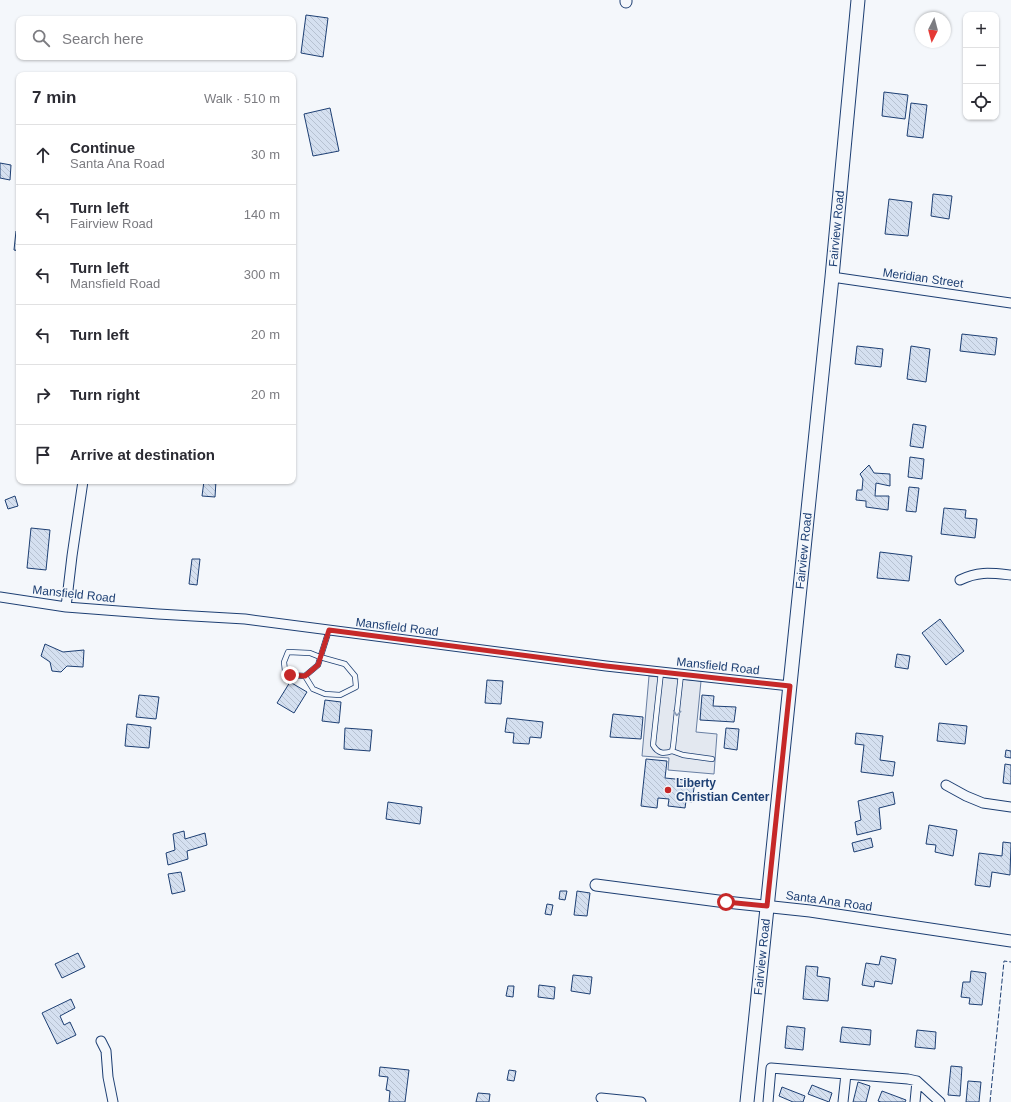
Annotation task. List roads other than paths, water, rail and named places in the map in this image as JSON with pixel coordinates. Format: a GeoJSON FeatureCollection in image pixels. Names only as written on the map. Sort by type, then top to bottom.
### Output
{"type":"FeatureCollection","features":[{"type":"Feature","properties":{"kind":"main road","name":"Fairview Road"},"geometry":{"type":"LineString","coordinates":[[747,1102],[832,277],[858,0]]}},
{"type":"Feature","properties":{"kind":"street","name":"Meridian Street"},"geometry":{"type":"LineString","coordinates":[[832,277],[1011,303]]}},
{"type":"Feature","properties":{"kind":"street"},"geometry":{"type":"LineString","coordinates":[[66,607],[83,484]]}},
{"type":"Feature","properties":{"kind":"street"},"geometry":{"type":"LineString","coordinates":[[960,580],[969,575],[978,573],[1011,575]]}},
{"type":"Feature","properties":{"kind":"street","name":"Mansfield Road"},"geometry":{"type":"LineString","coordinates":[[0,597],[66,607],[245,619],[661,672],[790,686]]}},
{"type":"Feature","properties":{"kind":"street"},"geometry":{"type":"LineString","coordinates":[[946,785],[983,803],[1011,807]]}},
{"type":"Feature","properties":{"kind":"street","name":"Santa Ana Road"},"geometry":{"type":"LineString","coordinates":[[596,885],[810,911],[1011,941]]}},
{"type":"Feature","properties":{"kind":"street"},"geometry":{"type":"LineString","coordinates":[[101,1042],[106,1051],[108,1077],[113,1102]]}},
{"type":"Feature","properties":{"kind":"street"},"geometry":{"type":"LineString","coordinates":[[768,1102],[771,1068],[908,1079],[917,1081],[940,1102]]}},
{"type":"Feature","properties":{"kind":"street"},"geometry":{"type":"LineString","coordinates":[[843,1102],[846,1074]]}},
{"type":"Feature","properties":{"kind":"street"},"geometry":{"type":"LineString","coordinates":[[915,1102],[917,1081]]}},
{"type":"Feature","properties":{"kind":"street"},"geometry":{"type":"LineString","coordinates":[[601,1098],[641,1102]]}},
{"type":"Feature","properties":{"kind":"lane"},"geometry":{"type":"LineString","coordinates":[[305,676],[313,690],[325,694],[340,695],[356,687],[356,676],[345,664],[320,657],[310,653],[297,651],[288,652],[284,662],[285,671],[290,675],[305,676],[318,665],[320,657],[329,630]]}},
{"type":"Feature","properties":{"kind":"lane"},"geometry":{"type":"LineString","coordinates":[[661,672],[653,745],[656,750],[660,752],[672,751],[683,756],[712,759]]}},
{"type":"Feature","properties":{"kind":"lane"},"geometry":{"type":"LineString","coordinates":[[672,751],[682,674]]}},
{"type":"Feature","properties":{"kind":"place","name":"Liberty Christian Center"},"geometry":{"type":"Point","coordinates":[668,790]}}]}
